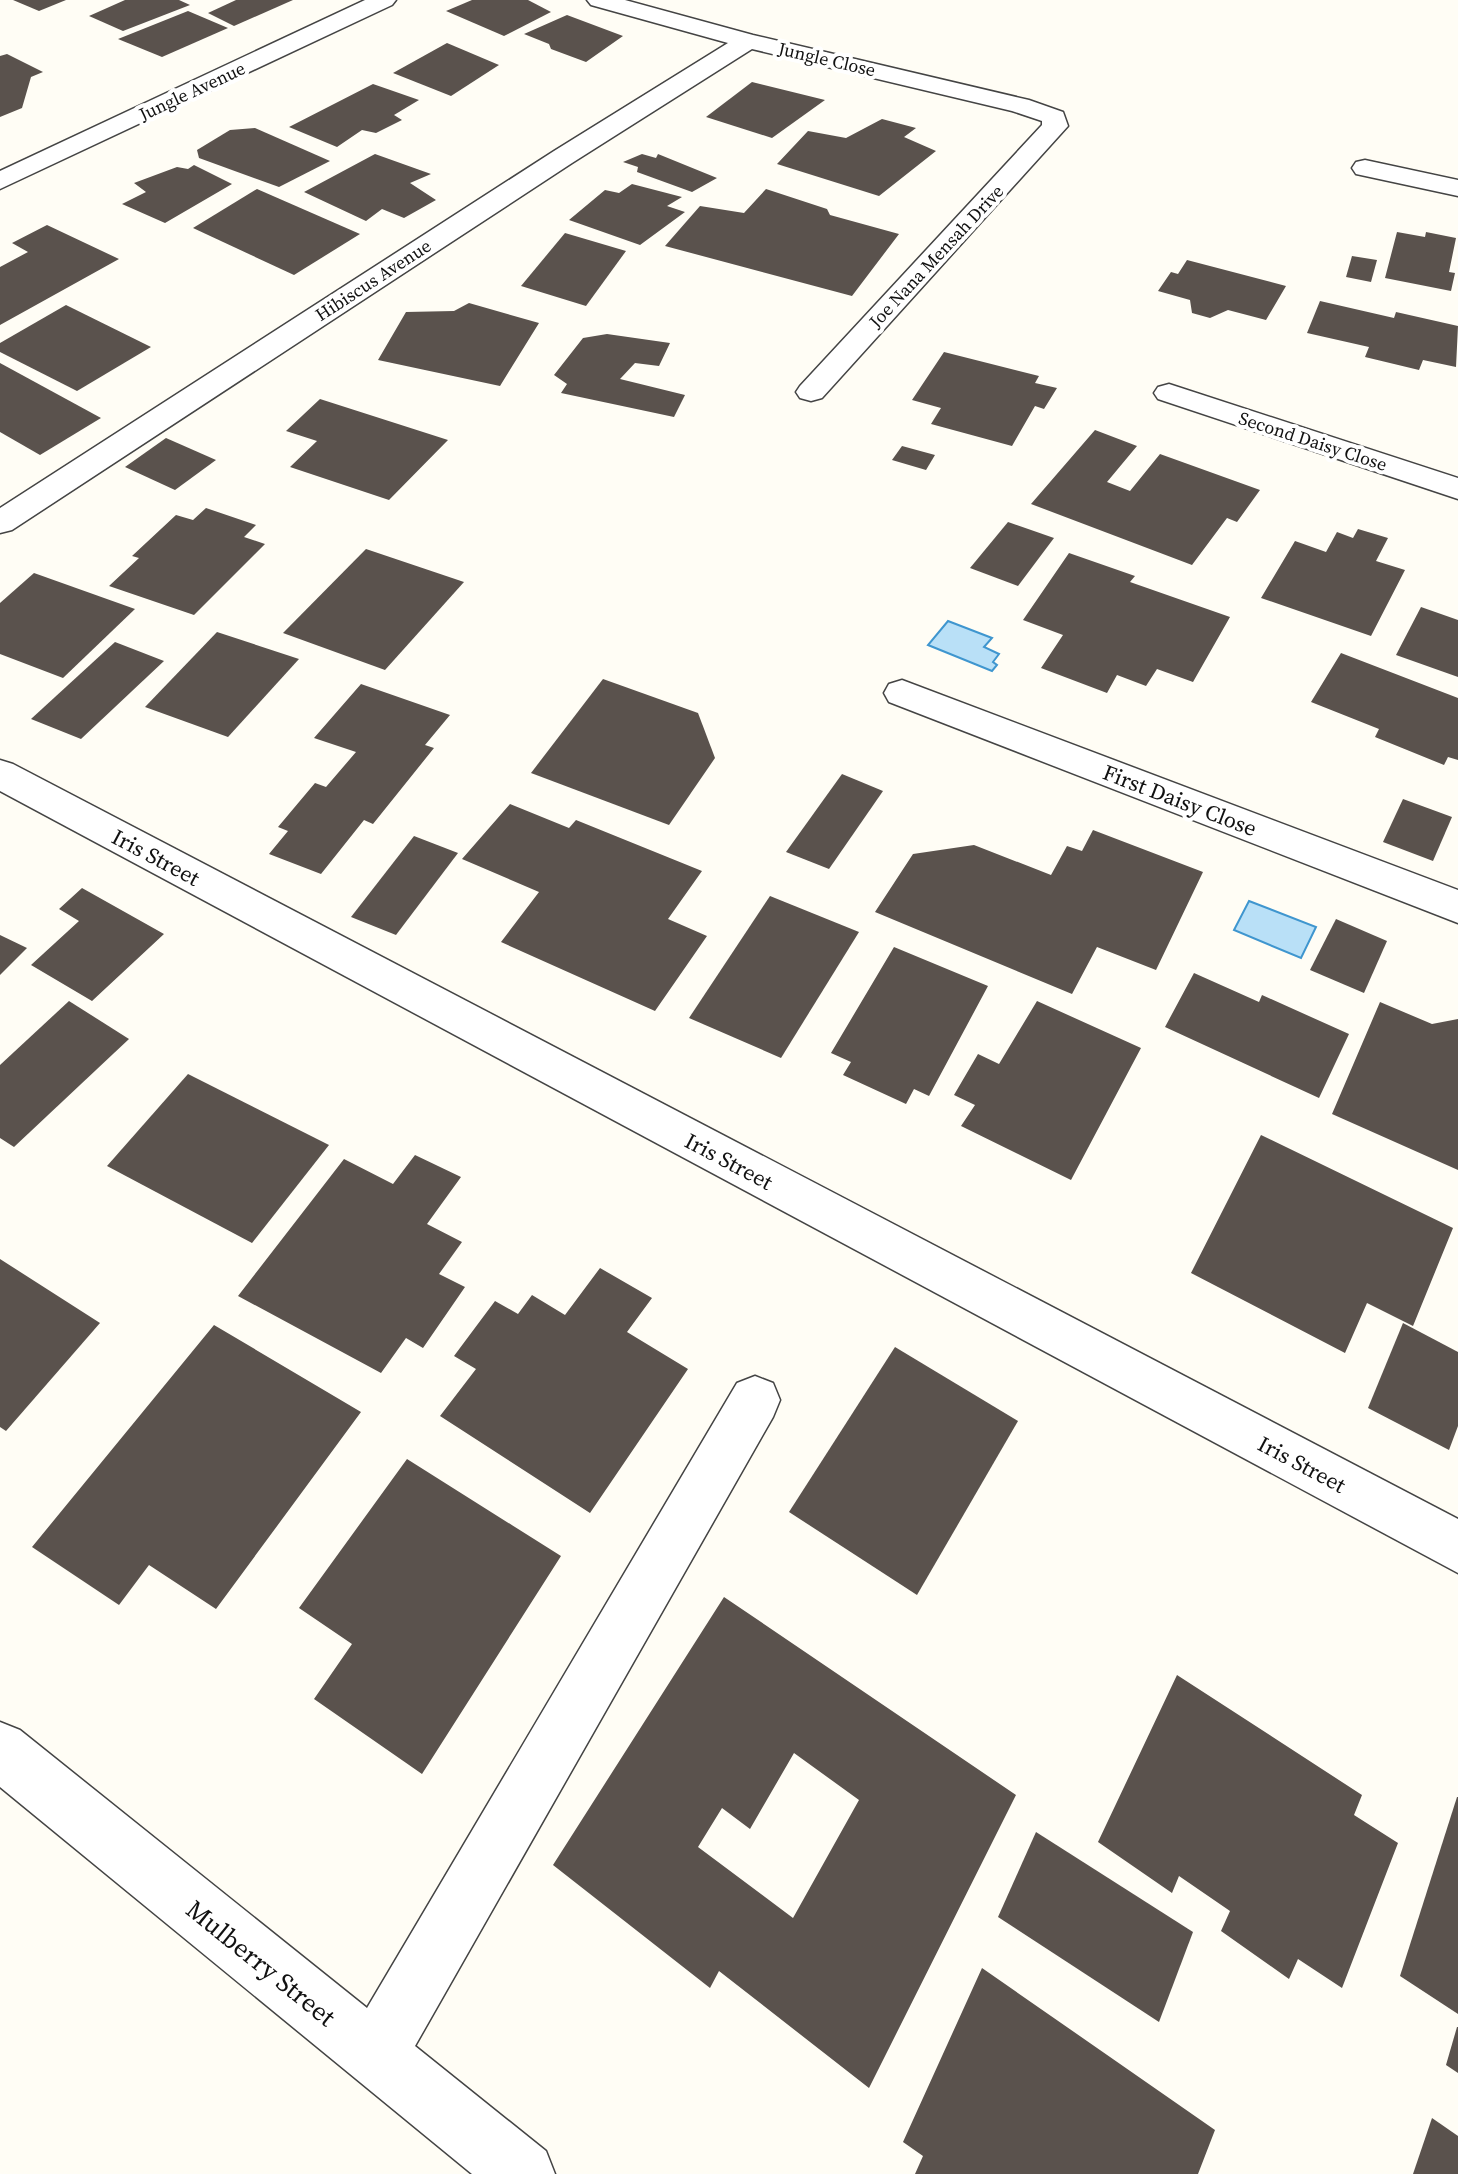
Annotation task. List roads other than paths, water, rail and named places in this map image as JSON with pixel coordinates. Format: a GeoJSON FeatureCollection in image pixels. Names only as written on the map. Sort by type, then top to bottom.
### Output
{"type":"FeatureCollection","features":[{"type":"Feature","properties":{"kind":"street","name":"Jungle Avenue"},"geometry":{"type":"LineString","coordinates":[[0,181],[384,0]]}},
{"type":"Feature","properties":{"kind":"street","name":"Jungle Close"},"geometry":{"type":"LineString","coordinates":[[599,0],[748,41],[1020,105],[1054,117]]}},
{"type":"Feature","properties":{"kind":"street","name":"Hibiscus Avenue"},"geometry":{"type":"LineString","coordinates":[[0,523],[550,165],[748,41]]}},
{"type":"Feature","properties":{"kind":"street","name":"Joe Nana Mensah Drive"},"geometry":{"type":"LineString","coordinates":[[811,392],[1055,126],[1054,117]]}},
{"type":"Feature","properties":{"kind":"street"},"geometry":{"type":"LineString","coordinates":[[1365,168],[1458,188]]}},
{"type":"Feature","properties":{"kind":"street","name":"Second Daisy Close"},"geometry":{"type":"LineString","coordinates":[[1169,393],[1458,489]]}},
{"type":"Feature","properties":{"kind":"street","name":"First Daisy Close"},"geometry":{"type":"LineString","coordinates":[[902,693],[1458,907]]}},
{"type":"Feature","properties":{"kind":"street","name":"Iris Street"},"geometry":{"type":"LineString","coordinates":[[0,774],[1458,1547]]}},
{"type":"Feature","properties":{"kind":"street"},"geometry":{"type":"LineString","coordinates":[[375,2055],[755,1400]]}},
{"type":"Feature","properties":{"kind":"street","name":"Mulberry Street"},"geometry":{"type":"LineString","coordinates":[[0,1750],[523,2174]]}},
{"type":"Feature","properties":{"kind":"water"},"geometry":{"type":"Polygon","coordinates":[[[948,621],[992,638],[984,647],[999,654],[993,662],[997,665],[992,671],[928,645],[948,621]]]}},
{"type":"Feature","properties":{"kind":"water"},"geometry":{"type":"Polygon","coordinates":[[[1249,901],[1316,927],[1301,958],[1234,930],[1249,901]]]}}]}
